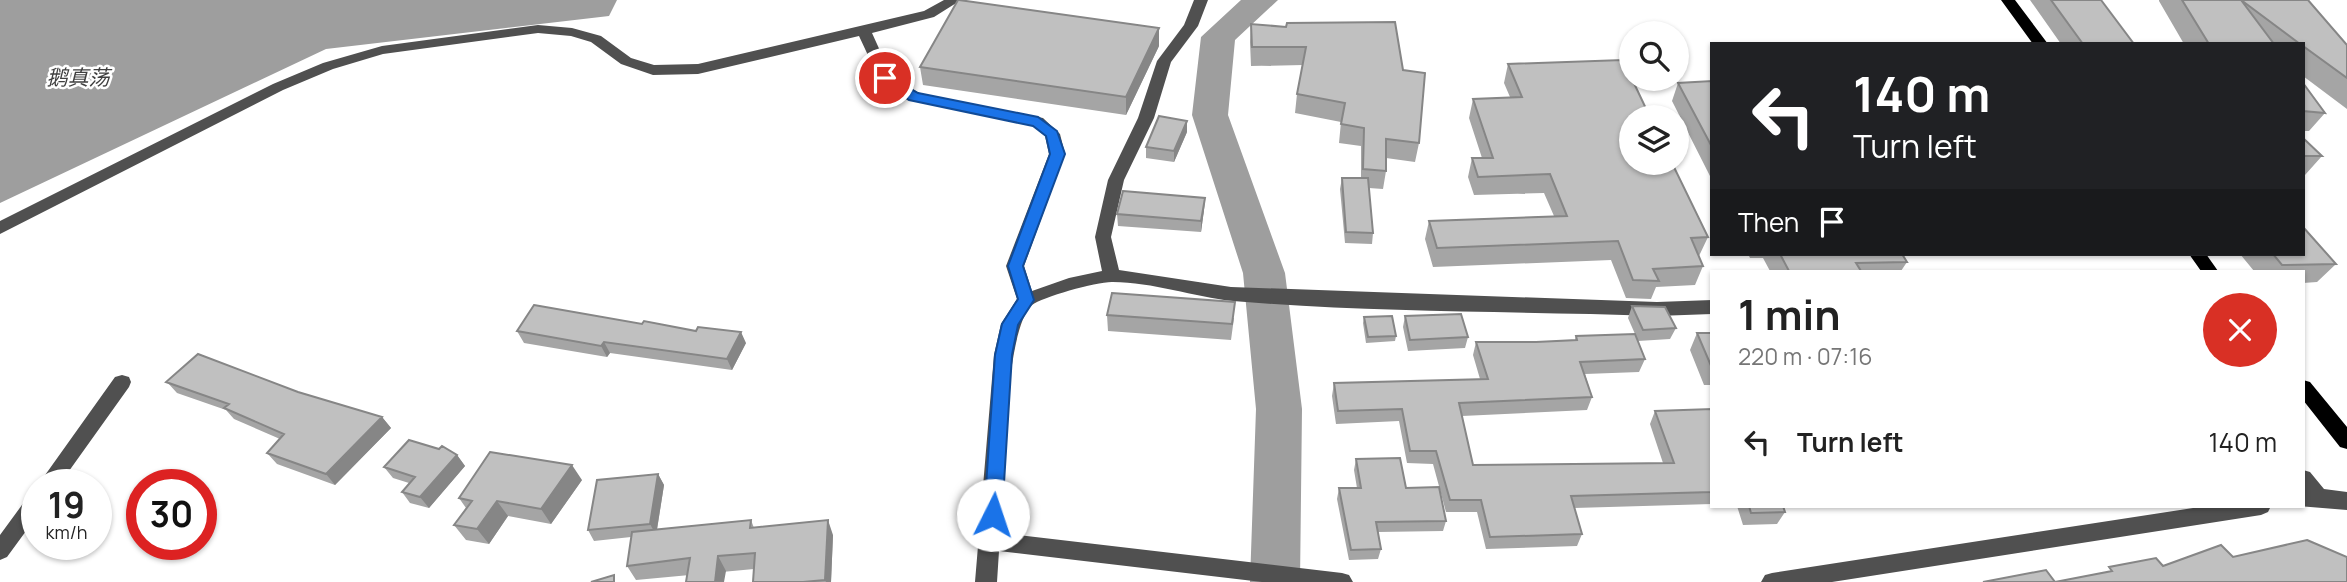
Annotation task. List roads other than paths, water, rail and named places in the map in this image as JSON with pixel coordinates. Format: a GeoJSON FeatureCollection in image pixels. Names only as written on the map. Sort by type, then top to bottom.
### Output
{"type":"FeatureCollection","features":[{"type":"Feature","properties":{"kind":"main road"},"geometry":{"type":"LineString","coordinates":[[2008,0],[2039,42]]}},
{"type":"Feature","properties":{"kind":"main road"},"geometry":{"type":"LineString","coordinates":[[2199,256],[2209,270]]}},
{"type":"Feature","properties":{"kind":"main road"},"geometry":{"type":"LineString","coordinates":[[2305,389],[2347,441]]}},
{"type":"Feature","properties":{"kind":"street"},"geometry":{"type":"LineString","coordinates":[[0,228],[278,86],[328,66],[382,50],[538,29],[572,32],[596,39],[626,61],[653,70],[698,69],[864,32],[929,14],[954,0]]}},
{"type":"Feature","properties":{"kind":"street"},"geometry":{"type":"LineString","coordinates":[[1112,275],[1103,237],[1116,180],[1146,118],[1164,61],[1191,26],[1201,0]]}},
{"type":"Feature","properties":{"kind":"street"},"geometry":{"type":"LineString","coordinates":[[864,32],[885,78],[914,97],[1038,122],[1052,134],[1058,154],[1015,266],[1026,300]]}},
{"type":"Feature","properties":{"kind":"street"},"geometry":{"type":"LineString","coordinates":[[986,582],[1003,355],[1010,324],[1026,300],[1069,284],[1112,275],[1231,294],[1320,299],[1657,309],[1710,307]]}},
{"type":"Feature","properties":{"kind":"street"},"geometry":{"type":"LineString","coordinates":[[59,469],[122,382]]}},
{"type":"Feature","properties":{"kind":"street"},"geometry":{"type":"LineString","coordinates":[[2311,498],[2347,501]]}},
{"type":"Feature","properties":{"kind":"street"},"geometry":{"type":"LineString","coordinates":[[1772,582],[2248,508]]}},
{"type":"Feature","properties":{"kind":"street"},"geometry":{"type":"LineString","coordinates":[[0,551],[21,522]]}},
{"type":"Feature","properties":{"kind":"street"},"geometry":{"type":"LineString","coordinates":[[991,541],[1342,582]]}},
{"type":"Feature","properties":{"kind":"water","name":"鹅真荡"},"geometry":{"type":"Polygon","coordinates":[[[0,0],[617,0],[609,16],[326,49],[0,203],[0,0]]]}},
{"type":"Feature","properties":{"kind":"waterway"},"geometry":{"type":"LineString","coordinates":[[1261,0],[1218,37],[1210,115],[1264,273],[1279,409],[1275,582]]}}]}
